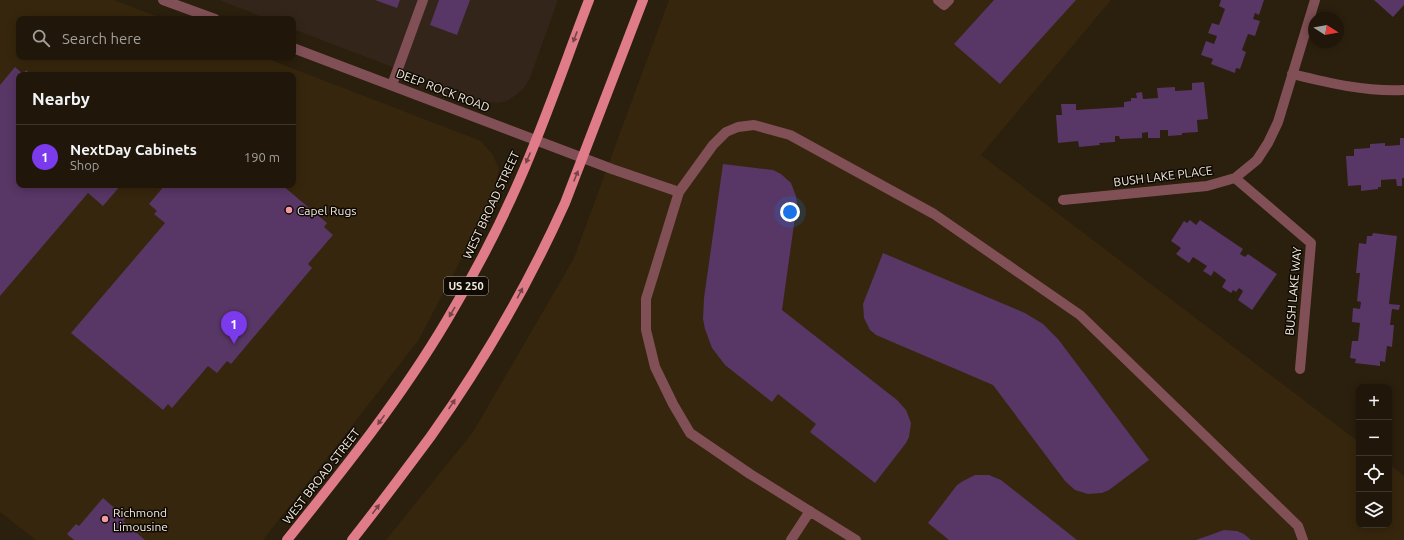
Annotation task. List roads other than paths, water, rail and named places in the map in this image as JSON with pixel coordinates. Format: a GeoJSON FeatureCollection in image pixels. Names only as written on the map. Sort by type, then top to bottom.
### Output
{"type":"FeatureCollection","features":[{"type":"Feature","properties":{"kind":"main road","name":"WEST BROAD STREET"},"geometry":{"type":"LineString","coordinates":[[287,540],[382,420],[446,321],[488,245],[519,180],[536,140],[589,0]]}},
{"type":"Feature","properties":{"kind":"main road"},"geometry":{"type":"LineString","coordinates":[[352,540],[432,434],[490,346],[515,304],[552,232],[583,158],[643,0]]}},
{"type":"Feature","properties":{"kind":"street"},"geometry":{"type":"LineString","coordinates":[[163,0],[207,16]]}},
{"type":"Feature","properties":{"kind":"street"},"geometry":{"type":"LineString","coordinates":[[392,85],[423,0]]}},
{"type":"Feature","properties":{"kind":"street"},"geometry":{"type":"LineString","coordinates":[[938,0],[944,5],[949,0]]}},
{"type":"Feature","properties":{"kind":"street","name":"BUSH LAKE PLACE"},"geometry":{"type":"LineString","coordinates":[[1063,200],[1207,186],[1235,178],[1257,160],[1268,143],[1278,122],[1315,0]]}},
{"type":"Feature","properties":{"kind":"street","name":"DEEP ROCK ROAD"},"geometry":{"type":"LineString","coordinates":[[296,49],[583,158],[680,192]]}},
{"type":"Feature","properties":{"kind":"street"},"geometry":{"type":"LineString","coordinates":[[1292,74],[1362,89],[1386,91],[1404,90]]}},
{"type":"Feature","properties":{"kind":"street"},"geometry":{"type":"LineString","coordinates":[[856,540],[750,474],[690,433],[673,404],[655,367],[646,330],[646,299],[680,192],[713,145],[726,132],[738,127],[754,125],[790,135],[928,210],[1080,315],[1298,526],[1303,540]]}},
{"type":"Feature","properties":{"kind":"street","name":"BUSH LAKE WAY"},"geometry":{"type":"LineString","coordinates":[[1235,178],[1311,243],[1300,369]]}},
{"type":"Feature","properties":{"kind":"street"},"geometry":{"type":"LineString","coordinates":[[791,540],[810,511]]}},
{"type":"Feature","properties":{"kind":"place","name":"Capel Rugs"},"geometry":{"type":"Point","coordinates":[289,210]}},
{"type":"Feature","properties":{"kind":"place","name":"NextDay Cabinets"},"geometry":{"type":"Point","coordinates":[234,344]}},
{"type":"Feature","properties":{"kind":"place","name":"Richmond Limousine"},"geometry":{"type":"Point","coordinates":[105,519]}}]}
